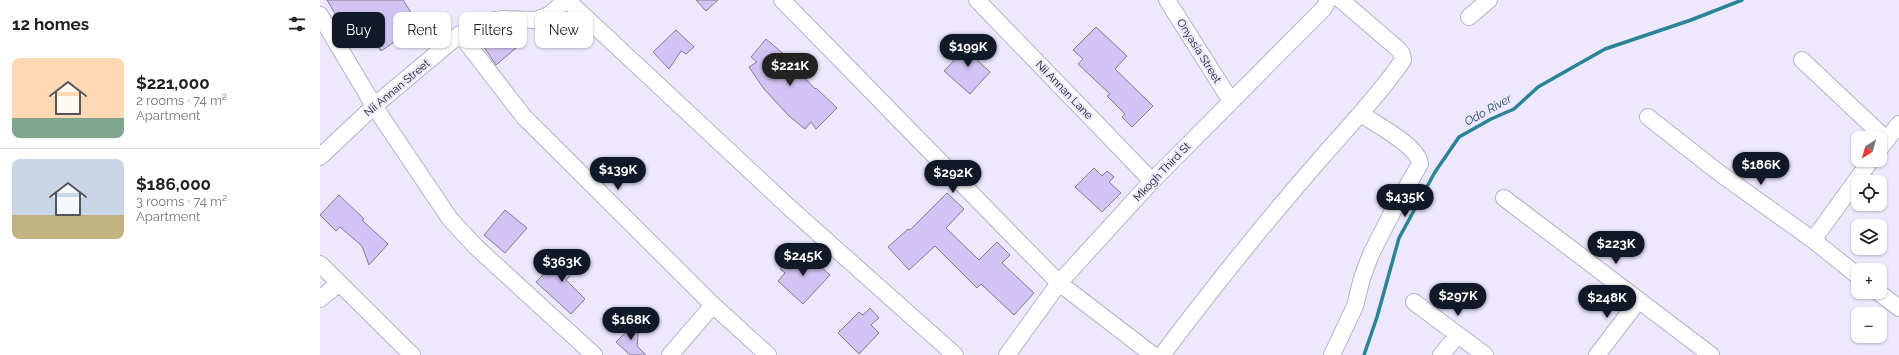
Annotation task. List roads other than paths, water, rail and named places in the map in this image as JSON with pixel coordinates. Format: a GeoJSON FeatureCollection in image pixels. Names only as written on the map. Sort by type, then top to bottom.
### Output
{"type":"FeatureCollection","features":[{"type":"Feature","properties":{"kind":"street","name":"Nii Annan Street"},"geometry":{"type":"LineString","coordinates":[[527,20],[536,20],[549,15],[566,0]]}},
{"type":"Feature","properties":{"kind":"street"},"geometry":{"type":"LineString","coordinates":[[566,0],[791,209],[955,355]]}},
{"type":"Feature","properties":{"kind":"street"},"geometry":{"type":"LineString","coordinates":[[782,0],[1059,283],[1153,355]]}},
{"type":"Feature","properties":{"kind":"street","name":"Nii Annan Lane"},"geometry":{"type":"LineString","coordinates":[[977,0],[1152,181]]}},
{"type":"Feature","properties":{"kind":"street","name":"Onyasia Street"},"geometry":{"type":"LineString","coordinates":[[1167,0],[1231,101]]}},
{"type":"Feature","properties":{"kind":"street","name":"Mkogh Third St"},"geometry":{"type":"LineString","coordinates":[[1008,355],[1059,283],[1152,181],[1324,8],[1328,0]]}},
{"type":"Feature","properties":{"kind":"street"},"geometry":{"type":"LineString","coordinates":[[1162,355],[1222,276],[1316,164],[1361,114],[1403,60],[1402,54],[1398,49],[1341,0]]}},
{"type":"Feature","properties":{"kind":"street"},"geometry":{"type":"LineString","coordinates":[[1469,17],[1489,0]]}},
{"type":"Feature","properties":{"kind":"street"},"geometry":{"type":"LineString","coordinates":[[320,15],[374,106],[450,219],[476,248],[594,355]]}},
{"type":"Feature","properties":{"kind":"street","name":"Nii Annan Street"},"geometry":{"type":"LineString","coordinates":[[320,157],[374,106],[459,35]]}},
{"type":"Feature","properties":{"kind":"street"},"geometry":{"type":"LineString","coordinates":[[471,48],[524,117],[714,305],[768,355]]}},
{"type":"Feature","properties":{"kind":"street"},"geometry":{"type":"LineString","coordinates":[[1802,60],[1870,131]]}},
{"type":"Feature","properties":{"kind":"street"},"geometry":{"type":"LineString","coordinates":[[1332,355],[1355,306],[1362,278],[1371,254],[1395,207],[1420,164],[1418,155],[1409,147],[1361,114]]}},
{"type":"Feature","properties":{"kind":"street"},"geometry":{"type":"LineString","coordinates":[[1648,117],[1718,172],[1813,240],[1851,270]]}},
{"type":"Feature","properties":{"kind":"street"},"geometry":{"type":"LineString","coordinates":[[1887,139],[1899,124]]}},
{"type":"Feature","properties":{"kind":"street"},"geometry":{"type":"LineString","coordinates":[[1813,240],[1866,167]]}},
{"type":"Feature","properties":{"kind":"street"},"geometry":{"type":"LineString","coordinates":[[1504,198],[1711,355]]}},
{"type":"Feature","properties":{"kind":"street"},"geometry":{"type":"LineString","coordinates":[[320,264],[338,284],[412,355]]}},
{"type":"Feature","properties":{"kind":"street"},"geometry":{"type":"LineString","coordinates":[[320,299],[338,284]]}},
{"type":"Feature","properties":{"kind":"street"},"geometry":{"type":"LineString","coordinates":[[1887,299],[1899,308]]}},
{"type":"Feature","properties":{"kind":"street"},"geometry":{"type":"LineString","coordinates":[[1597,355],[1639,300]]}},
{"type":"Feature","properties":{"kind":"street"},"geometry":{"type":"LineString","coordinates":[[1414,302],[1485,355]]}},
{"type":"Feature","properties":{"kind":"street"},"geometry":{"type":"LineString","coordinates":[[670,355],[714,305]]}},
{"type":"Feature","properties":{"kind":"street"},"geometry":{"type":"LineString","coordinates":[[1442,355],[1458,335]]}},
{"type":"Feature","properties":{"kind":"waterway","name":"Odo River"},"geometry":{"type":"LineString","coordinates":[[1364,355],[1377,317],[1399,238],[1435,172],[1459,137],[1491,119],[1514,109],[1538,87],[1605,49],[1691,20],[1742,0]]}}]}
